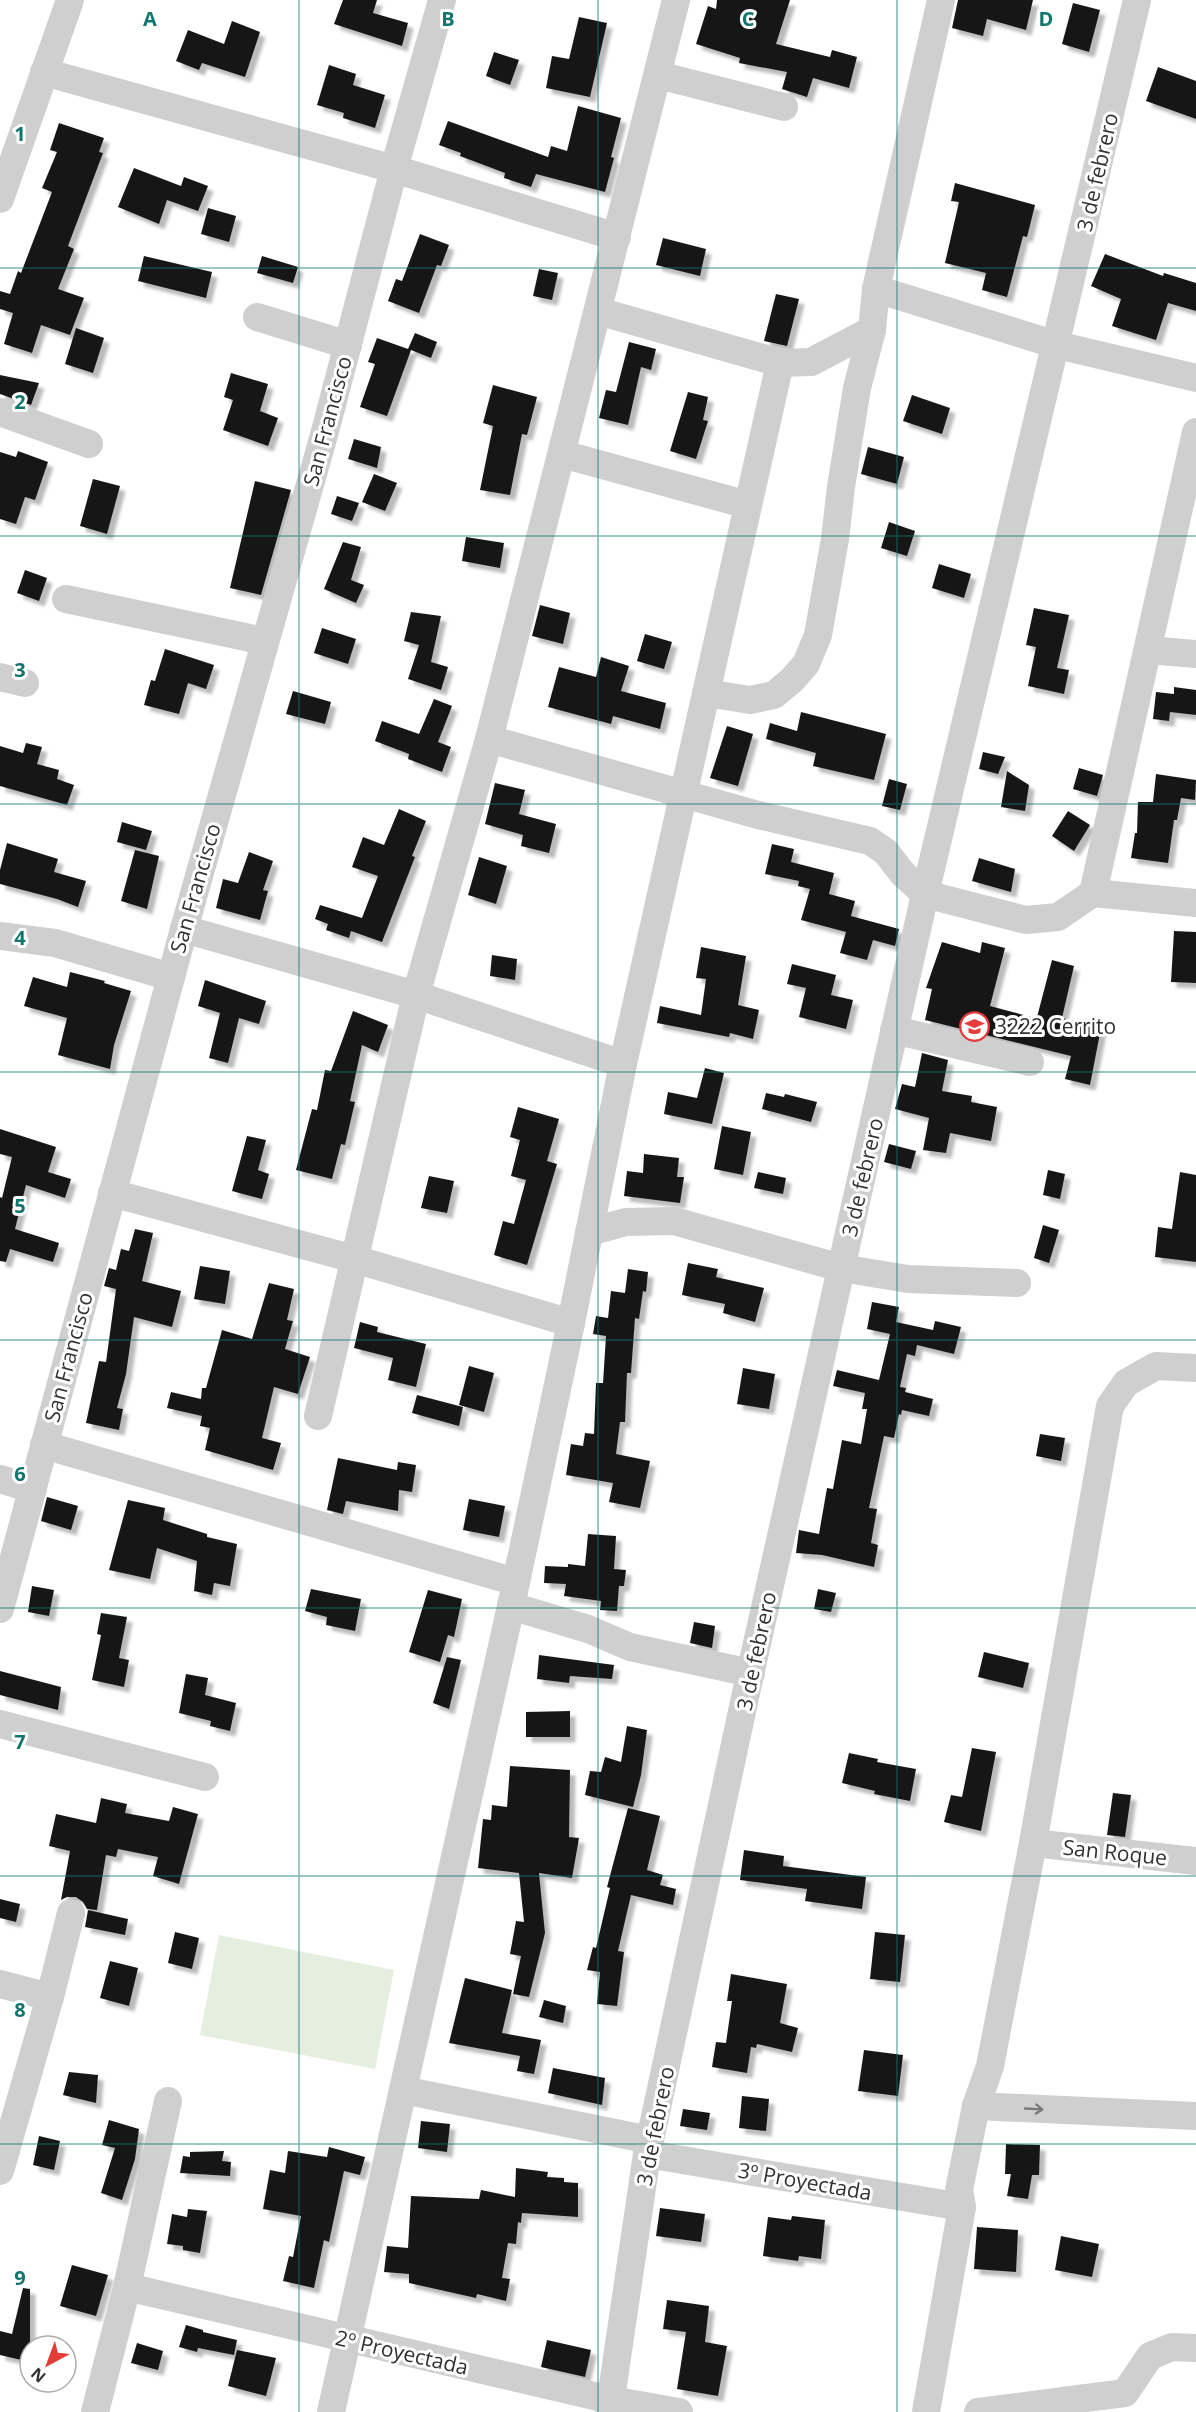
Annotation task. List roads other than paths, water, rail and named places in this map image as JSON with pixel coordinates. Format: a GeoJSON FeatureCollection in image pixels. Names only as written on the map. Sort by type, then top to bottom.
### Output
{"type":"FeatureCollection","features":[{"type":"Feature","properties":{"kind":"street"},"geometry":{"type":"LineString","coordinates":[[0,199],[8,152],[44,72],[70,0]]}},
{"type":"Feature","properties":{"kind":"street","name":"San Francisco"},"geometry":{"type":"LineString","coordinates":[[0,1609],[184,929],[324,435],[394,169],[442,0]]}},
{"type":"Feature","properties":{"kind":"street"},"geometry":{"type":"LineString","coordinates":[[318,1416],[416,995],[489,739],[658,75],[675,0]]}},
{"type":"Feature","properties":{"kind":"street"},"geometry":{"type":"LineString","coordinates":[[706,693],[750,700],[774,695],[806,664],[818,635],[857,388],[872,330],[876,289],[941,0]]}},
{"type":"Feature","properties":{"kind":"street","name":"3 de febrero"},"geometry":{"type":"LineString","coordinates":[[610,2406],[649,2147],[751,1673],[925,894],[1137,0]]}},
{"type":"Feature","properties":{"kind":"street"},"geometry":{"type":"LineString","coordinates":[[44,72],[394,169],[617,237]]}},
{"type":"Feature","properties":{"kind":"street"},"geometry":{"type":"LineString","coordinates":[[658,75],[784,106]]}},
{"type":"Feature","properties":{"kind":"street"},"geometry":{"type":"LineString","coordinates":[[876,289],[1057,345],[1196,378]]}},
{"type":"Feature","properties":{"kind":"street"},"geometry":{"type":"LineString","coordinates":[[598,311],[780,363],[811,362],[872,330]]}},
{"type":"Feature","properties":{"kind":"street"},"geometry":{"type":"LineString","coordinates":[[257,317],[348,345]]}},
{"type":"Feature","properties":{"kind":"street"},"geometry":{"type":"LineString","coordinates":[[331,2412],[513,1594],[571,1323],[622,1064],[780,363]]}},
{"type":"Feature","properties":{"kind":"street"},"geometry":{"type":"LineString","coordinates":[[0,412],[89,444]]}},
{"type":"Feature","properties":{"kind":"street"},"geometry":{"type":"LineString","coordinates":[[1093,893],[1196,432]]}},
{"type":"Feature","properties":{"kind":"street"},"geometry":{"type":"LineString","coordinates":[[562,454],[748,505]]}},
{"type":"Feature","properties":{"kind":"street"},"geometry":{"type":"LineString","coordinates":[[66,599],[264,641]]}},
{"type":"Feature","properties":{"kind":"street"},"geometry":{"type":"LineString","coordinates":[[1148,650],[1196,654]]}},
{"type":"Feature","properties":{"kind":"street"},"geometry":{"type":"LineString","coordinates":[[489,739],[759,815],[870,841],[886,852],[903,874],[925,894],[1026,920],[1059,917],[1093,893],[1196,903]]}},
{"type":"Feature","properties":{"kind":"street"},"geometry":{"type":"LineString","coordinates":[[184,929],[416,995],[622,1064]]}},
{"type":"Feature","properties":{"kind":"street"},"geometry":{"type":"LineString","coordinates":[[0,936],[55,943],[171,978]]}},
{"type":"Feature","properties":{"kind":"street"},"geometry":{"type":"LineString","coordinates":[[894,1030],[1030,1062]]}},
{"type":"Feature","properties":{"kind":"street"},"geometry":{"type":"LineString","coordinates":[[112,1192],[354,1259],[571,1323]]}},
{"type":"Feature","properties":{"kind":"street"},"geometry":{"type":"LineString","coordinates":[[589,1232],[626,1222],[674,1221],[841,1268],[908,1279],[1017,1283]]}},
{"type":"Feature","properties":{"kind":"street"},"geometry":{"type":"LineString","coordinates":[[926,2412],[962,2207],[974,2190],[987,2091],[1110,1406],[1126,1383],[1156,1366],[1196,1368]]}},
{"type":"Feature","properties":{"kind":"street"},"geometry":{"type":"LineString","coordinates":[[44,1445],[513,1594],[630,1647],[751,1673]]}},
{"type":"Feature","properties":{"kind":"street"},"geometry":{"type":"LineString","coordinates":[[0,1479],[33,1489]]}},
{"type":"Feature","properties":{"kind":"street"},"geometry":{"type":"LineString","coordinates":[[0,1724],[206,1777]]}},
{"type":"Feature","properties":{"kind":"street","name":"San Roque"},"geometry":{"type":"LineString","coordinates":[[1033,1844],[1196,1861]]}},
{"type":"Feature","properties":{"kind":"street"},"geometry":{"type":"LineString","coordinates":[[0,2171],[50,1997],[71,1913]]}},
{"type":"Feature","properties":{"kind":"street"},"geometry":{"type":"LineString","coordinates":[[0,1984],[50,1997]]}},
{"type":"Feature","properties":{"kind":"street","name":"3º Proyectada"},"geometry":{"type":"LineString","coordinates":[[402,2090],[649,2147],[962,2207]]}},
{"type":"Feature","properties":{"kind":"street"},"geometry":{"type":"LineString","coordinates":[[987,2091],[1196,2100]]}},
{"type":"Feature","properties":{"kind":"street"},"geometry":{"type":"LineString","coordinates":[[987,2091],[1196,2116]]}},
{"type":"Feature","properties":{"kind":"street"},"geometry":{"type":"LineString","coordinates":[[95,2412],[127,2287],[168,2101]]}},
{"type":"Feature","properties":{"kind":"street","name":"2º Proyectada"},"geometry":{"type":"LineString","coordinates":[[127,2287],[347,2339],[610,2406],[679,2412]]}},
{"type":"Feature","properties":{"kind":"street"},"geometry":{"type":"LineString","coordinates":[[978,2412],[1128,2402],[1150,2356],[1172,2347],[1196,2348]]}},
{"type":"Feature","properties":{"kind":"place","name":"3222 Cerrito"},"geometry":{"type":"Point","coordinates":[974,1026]}}]}
